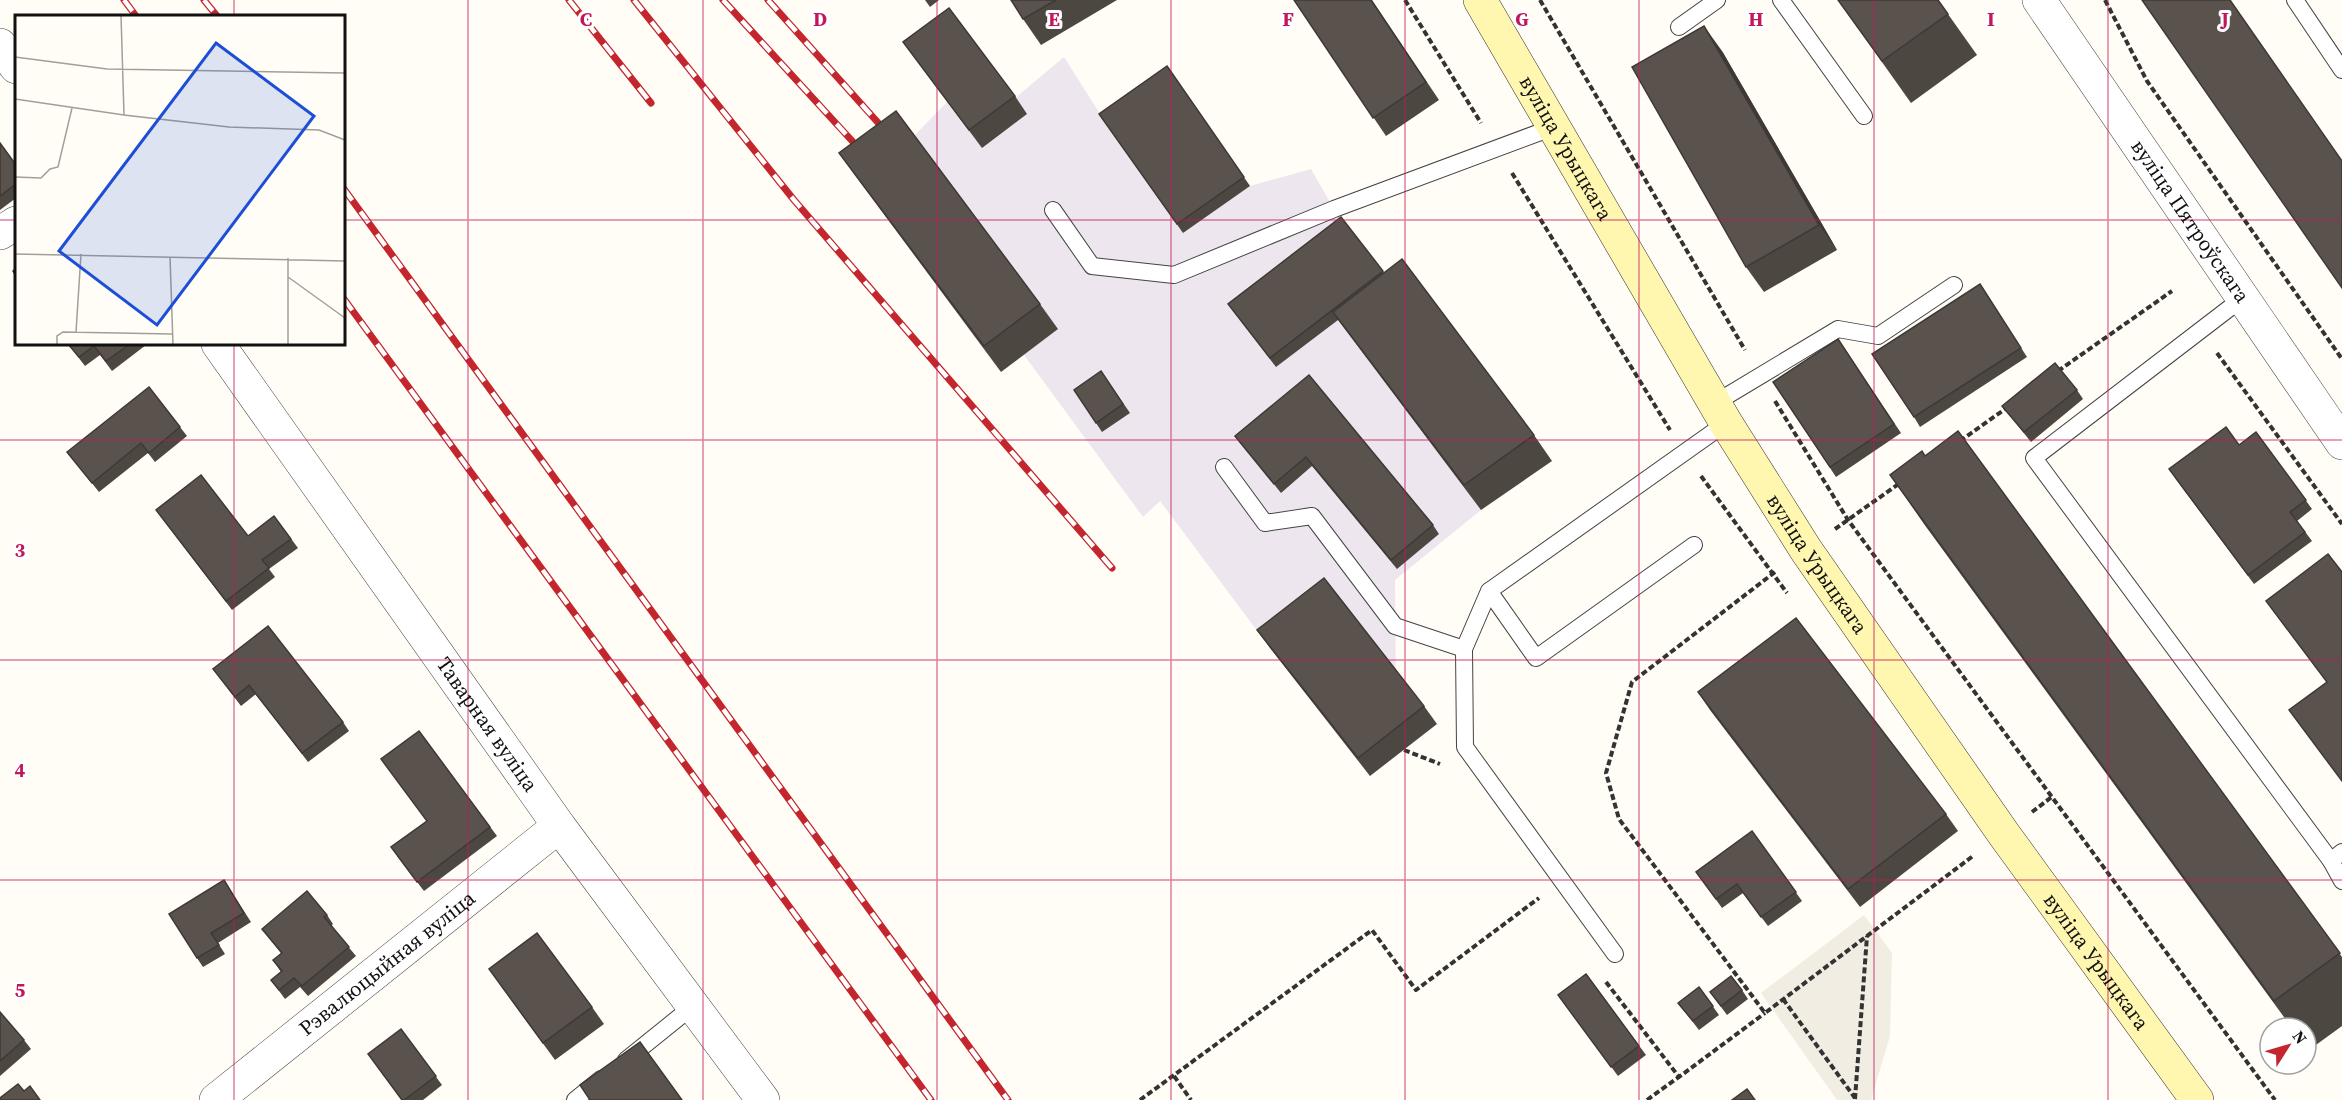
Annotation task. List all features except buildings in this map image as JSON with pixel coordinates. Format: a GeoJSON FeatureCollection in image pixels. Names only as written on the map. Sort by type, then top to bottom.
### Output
{"type":"FeatureCollection","features":[{"type":"Feature","properties":{"kind":"main road","name":"вуліца Урыцкага"},"geometry":{"type":"LineString","coordinates":[[1480,0],[1721,413],[1806,550],[2003,833],[2197,1100]]}},
{"type":"Feature","properties":{"kind":"street","name":"вуліца Пятроўскага"},"geometry":{"type":"LineString","coordinates":[[2039,0],[2342,443]]}},
{"type":"Feature","properties":{"kind":"street"},"geometry":{"type":"LineString","coordinates":[[0,45],[15,66]]}},
{"type":"Feature","properties":{"kind":"street"},"geometry":{"type":"LineString","coordinates":[[0,233],[15,224]]}},
{"type":"Feature","properties":{"kind":"street","name":"Таварная вуліца"},"geometry":{"type":"LineString","coordinates":[[219,345],[559,826],[763,1100]]}},
{"type":"Feature","properties":{"kind":"street","name":"Рэвалюцыйная вуліца"},"geometry":{"type":"LineString","coordinates":[[216,1100],[559,826]]}},
{"type":"Feature","properties":{"kind":"lane"},"geometry":{"type":"LineString","coordinates":[[1679,27],[1717,0]]}},
{"type":"Feature","properties":{"kind":"lane"},"geometry":{"type":"LineString","coordinates":[[1781,0],[1864,116]]}},
{"type":"Feature","properties":{"kind":"lane"},"geometry":{"type":"LineString","coordinates":[[2295,0],[2342,70]]}},
{"type":"Feature","properties":{"kind":"lane"},"geometry":{"type":"LineString","coordinates":[[1053,210],[1092,266],[1174,275],[1334,209],[1554,127]]}},
{"type":"Feature","properties":{"kind":"lane"},"geometry":{"type":"LineString","coordinates":[[1615,954],[1465,747],[1464,649],[1490,591],[1721,413],[1760,376],[1838,329],[1878,336],[1954,285]]}},
{"type":"Feature","properties":{"kind":"lane"},"geometry":{"type":"LineString","coordinates":[[2244,297],[2034,458],[2336,856],[2342,881]]}},
{"type":"Feature","properties":{"kind":"lane"},"geometry":{"type":"LineString","coordinates":[[1224,466],[1265,523],[1311,516],[1395,626],[1464,649]]}},
{"type":"Feature","properties":{"kind":"lane"},"geometry":{"type":"LineString","coordinates":[[1490,591],[1536,658],[1694,544]]}},
{"type":"Feature","properties":{"kind":"lane"},"geometry":{"type":"LineString","coordinates":[[575,1100],[693,1006]]}},
{"type":"Feature","properties":{"kind":"path"},"geometry":{"type":"LineString","coordinates":[[1540,0],[1760,376],[1848,519],[2276,1100]]}},
{"type":"Feature","properties":{"kind":"path"},"geometry":{"type":"LineString","coordinates":[[2105,0],[2147,81],[2342,359]]}},
{"type":"Feature","properties":{"kind":"path"},"geometry":{"type":"LineString","coordinates":[[2052,375],[2172,291]]}},
{"type":"Feature","properties":{"kind":"path"},"geometry":{"type":"LineString","coordinates":[[2200,330],[2342,524]]}},
{"type":"Feature","properties":{"kind":"path"},"geometry":{"type":"LineString","coordinates":[[1955,444],[2013,403]]}},
{"type":"Feature","properties":{"kind":"path"},"geometry":{"type":"LineString","coordinates":[[1906,478],[1806,550],[1632,682],[1606,773],[1619,819],[1765,1013],[2053,796]]}},
{"type":"Feature","properties":{"kind":"path"},"geometry":{"type":"LineString","coordinates":[[1140,1100],[1372,930],[1416,990],[1541,896]]}},
{"type":"Feature","properties":{"kind":"path"},"geometry":{"type":"LineString","coordinates":[[1856,1099],[1867,936]]}},
{"type":"Feature","properties":{"kind":"path"},"geometry":{"type":"LineString","coordinates":[[1783,999],[1856,1099]]}},
{"type":"Feature","properties":{"kind":"path"},"geometry":{"type":"LineString","coordinates":[[1174,1076],[1191,1100]]}},
{"type":"Feature","properties":{"kind":"path"},"geometry":{"type":"LineString","coordinates":[[1647,1100],[1678,1077]]}},
{"type":"Feature","properties":{"kind":"shaded area"},"geometry":{"type":"Polygon","coordinates":[[[1064,57],[1106,123],[1173,76],[1250,186],[1311,169],[1334,209],[1389,280],[1481,364],[1552,461],[1481,510],[1395,580],[1396,687],[1437,724],[1370,776],[1160,501],[1143,517],[1024,355],[914,136],[947,102],[916,60],[1015,98],[1064,57]]]}},
{"type":"Feature","properties":{"kind":"shaded area"},"geometry":{"type":"Polygon","coordinates":[[[1864,915],[1892,953],[1890,1036],[1871,1100],[1837,1100],[1761,993],[1864,915]]]}},
{"type":"Feature","properties":{"kind":"railway"},"geometry":{"type":"LineString","coordinates":[[124,0],[135,15]]}},
{"type":"Feature","properties":{"kind":"railway"},"geometry":{"type":"LineString","coordinates":[[204,0],[216,15]]}},
{"type":"Feature","properties":{"kind":"railway"},"geometry":{"type":"LineString","coordinates":[[569,0],[651,103]]}},
{"type":"Feature","properties":{"kind":"railway"},"geometry":{"type":"LineString","coordinates":[[634,0],[794,200],[1112,568]]}},
{"type":"Feature","properties":{"kind":"railway"},"geometry":{"type":"LineString","coordinates":[[723,0],[865,155]]}},
{"type":"Feature","properties":{"kind":"railway"},"geometry":{"type":"LineString","coordinates":[[768,0],[890,136]]}},
{"type":"Feature","properties":{"kind":"railway"},"geometry":{"type":"LineString","coordinates":[[345,190],[1008,1100]]}},
{"type":"Feature","properties":{"kind":"railway"},"geometry":{"type":"LineString","coordinates":[[345,300],[931,1100]]}}]}
